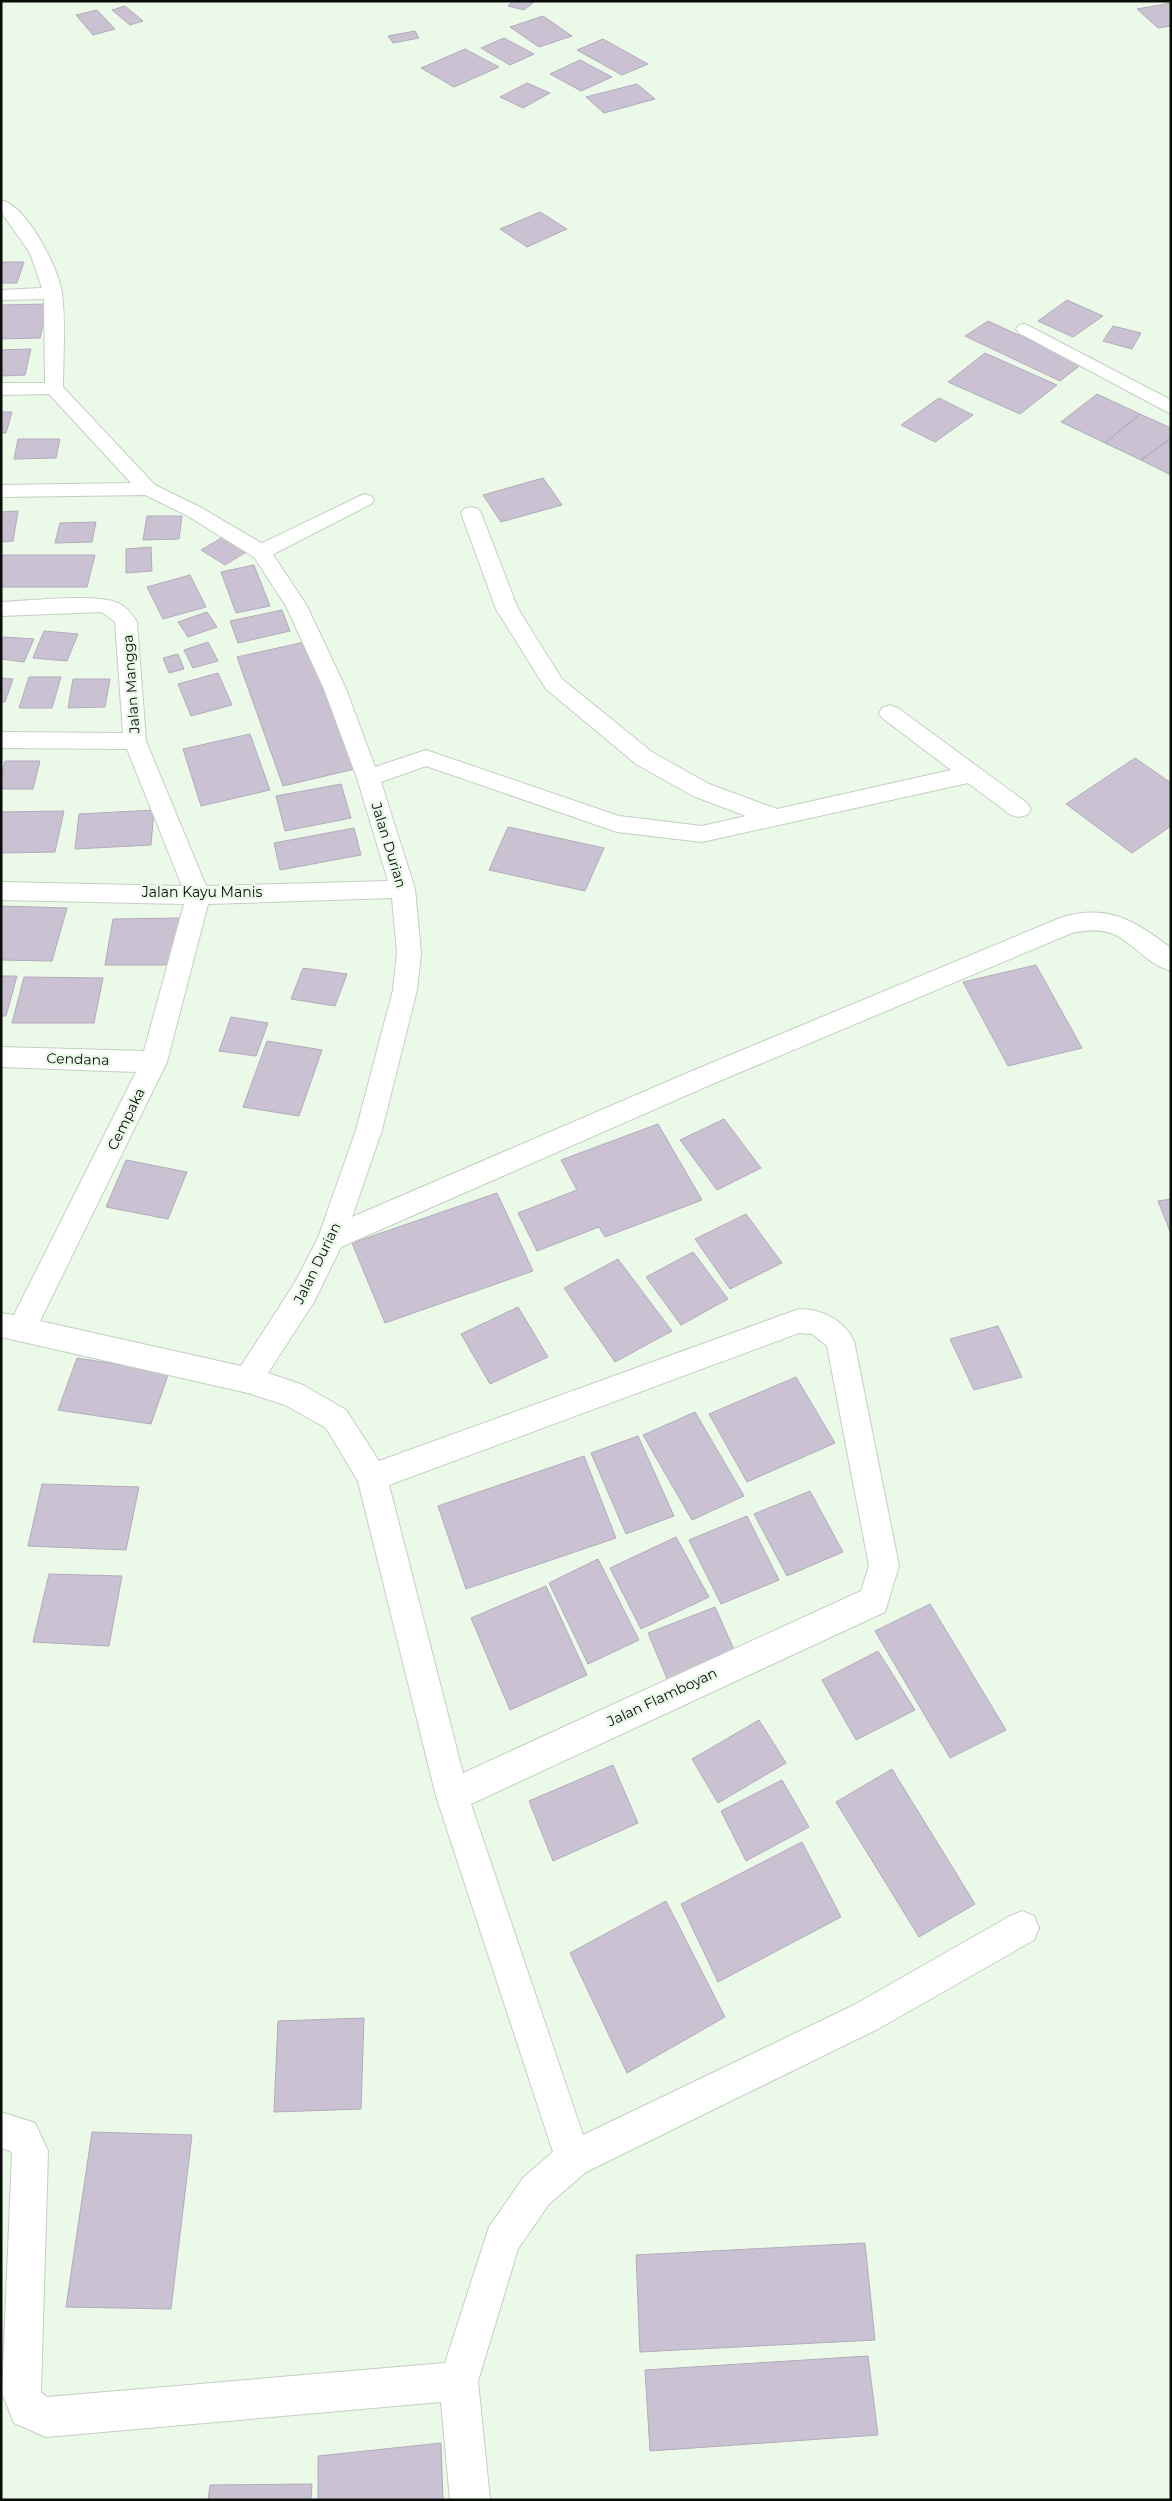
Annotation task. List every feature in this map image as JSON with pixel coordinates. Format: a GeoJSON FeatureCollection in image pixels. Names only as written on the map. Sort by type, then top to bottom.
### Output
{"type":"FeatureCollection","features":[{"type":"Feature","properties":{"kind":"street"},"geometry":{"type":"LineString","coordinates":[[1,205],[7,208],[23,228],[39,253],[53,293],[54,388],[148,489]]}},
{"type":"Feature","properties":{"kind":"street"},"geometry":{"type":"LineString","coordinates":[[1,228],[23,228]]}},
{"type":"Feature","properties":{"kind":"street"},"geometry":{"type":"LineString","coordinates":[[1,295],[53,293]]}},
{"type":"Feature","properties":{"kind":"street"},"geometry":{"type":"LineString","coordinates":[[1025,329],[1171,408]]}},
{"type":"Feature","properties":{"kind":"street"},"geometry":{"type":"LineString","coordinates":[[1,389],[54,388]]}},
{"type":"Feature","properties":{"kind":"street"},"geometry":{"type":"LineString","coordinates":[[1,491],[148,489]]}},
{"type":"Feature","properties":{"kind":"street","name":"Jalan Durian"},"geometry":{"type":"LineString","coordinates":[[148,489],[193,511],[261,552],[296,606],[335,689],[368,778],[403,889],[409,952],[405,990],[369,1130],[332,1239],[304,1293],[248,1380]]}},
{"type":"Feature","properties":{"kind":"street"},"geometry":{"type":"LineString","coordinates":[[261,552],[364,500]]}},
{"type":"Feature","properties":{"kind":"street"},"geometry":{"type":"LineString","coordinates":[[471,513],[507,608],[554,684],[644,758],[700,790],[777,818]]}},
{"type":"Feature","properties":{"kind":"street","name":"Jalan Mangga"},"geometry":{"type":"LineString","coordinates":[[1,610],[102,605],[110,607],[122,615],[126,622],[135,741],[198,895]]}},
{"type":"Feature","properties":{"kind":"street"},"geometry":{"type":"LineString","coordinates":[[890,713],[970,774],[1019,808]]}},
{"type":"Feature","properties":{"kind":"street"},"geometry":{"type":"LineString","coordinates":[[1,740],[135,741]]}},
{"type":"Feature","properties":{"kind":"street"},"geometry":{"type":"LineString","coordinates":[[368,778],[426,758],[617,824],[702,834],[970,774]]}},
{"type":"Feature","properties":{"kind":"street","name":"Jalan Kayu Manis"},"geometry":{"type":"LineString","coordinates":[[1,891],[198,895],[403,889]]}},
{"type":"Feature","properties":{"kind":"street","name":"Cempaka"},"geometry":{"type":"LineString","coordinates":[[11,1328],[154,1062],[198,895]]}},
{"type":"Feature","properties":{"kind":"street"},"geometry":{"type":"LineString","coordinates":[[332,1239],[701,1078],[1079,921],[1098,919],[1120,925],[1171,962]]}},
{"type":"Feature","properties":{"kind":"street","name":"Cendana"},"geometry":{"type":"LineString","coordinates":[[1,1057],[154,1062]]}},
{"type":"Feature","properties":{"kind":"street","name":"Jalan Flamboyan"},"geometry":{"type":"LineString","coordinates":[[372,1477],[799,1321],[811,1320],[830,1330],[840,1341],[884,1566],[874,1601],[497,1773],[452,1796]]}},
{"type":"Feature","properties":{"kind":"street"},"geometry":{"type":"LineString","coordinates":[[11,1328],[248,1380],[293,1394],[336,1419],[372,1477],[452,1796],[572,2159]]}},
{"type":"Feature","properties":{"kind":"street"},"geometry":{"type":"LineString","coordinates":[[470,2500],[458,2381],[502,2240],[536,2191],[572,2159],[866,2017],[1022,1928]]}},
{"type":"Feature","properties":{"kind":"street"},"geometry":{"type":"LineString","coordinates":[[1,2130],[22,2136],[30,2151],[21,2393],[28,2409],[46,2417],[458,2381]]}},
{"type":"Feature","properties":{"kind":"building"},"geometry":{"type":"Polygon","coordinates":[[[513,1],[534,2],[524,10],[508,6],[513,1]]]}},
{"type":"Feature","properties":{"kind":"building"},"geometry":{"type":"Polygon","coordinates":[[[1171,3],[1171,26],[1158,28],[1137,9],[1171,3]]]}},
{"type":"Feature","properties":{"kind":"building"},"geometry":{"type":"Polygon","coordinates":[[[125,6],[143,21],[130,25],[112,10],[125,6]]]}},
{"type":"Feature","properties":{"kind":"building"},"geometry":{"type":"Polygon","coordinates":[[[97,10],[115,29],[93,35],[76,15],[97,10]]]}},
{"type":"Feature","properties":{"kind":"building"},"geometry":{"type":"Polygon","coordinates":[[[543,16],[572,36],[539,47],[510,27],[543,16]]]}},
{"type":"Feature","properties":{"kind":"building"},"geometry":{"type":"Polygon","coordinates":[[[415,31],[419,38],[393,43],[388,36],[415,31]]]}},
{"type":"Feature","properties":{"kind":"building"},"geometry":{"type":"Polygon","coordinates":[[[504,38],[534,54],[510,65],[481,48],[504,38]]]}},
{"type":"Feature","properties":{"kind":"building"},"geometry":{"type":"Polygon","coordinates":[[[603,39],[648,64],[622,75],[577,50],[603,39]]]}},
{"type":"Feature","properties":{"kind":"building"},"geometry":{"type":"Polygon","coordinates":[[[465,49],[499,67],[454,87],[421,68],[465,49]]]}},
{"type":"Feature","properties":{"kind":"building"},"geometry":{"type":"Polygon","coordinates":[[[580,60],[612,77],[581,91],[550,74],[580,60]]]}},
{"type":"Feature","properties":{"kind":"building"},"geometry":{"type":"Polygon","coordinates":[[[527,83],[550,93],[523,108],[500,97],[527,83]]]}},
{"type":"Feature","properties":{"kind":"building"},"geometry":{"type":"Polygon","coordinates":[[[637,84],[655,99],[604,113],[586,97],[637,84]]]}},
{"type":"Feature","properties":{"kind":"building"},"geometry":{"type":"Polygon","coordinates":[[[540,212],[567,229],[527,247],[500,229],[540,212]]]}},
{"type":"Feature","properties":{"kind":"building"},"geometry":{"type":"Polygon","coordinates":[[[1,262],[24,262],[17,283],[1,283],[1,262]]]}},
{"type":"Feature","properties":{"kind":"building"},"geometry":{"type":"Polygon","coordinates":[[[1067,300],[1103,316],[1073,337],[1038,321],[1067,300]]]}},
{"type":"Feature","properties":{"kind":"building"},"geometry":{"type":"Polygon","coordinates":[[[48,304],[40,338],[1,339],[1,305],[48,304]]]}},
{"type":"Feature","properties":{"kind":"building"},"geometry":{"type":"Polygon","coordinates":[[[988,321],[1082,364],[1060,381],[965,336],[988,321]]]}},
{"type":"Feature","properties":{"kind":"building"},"geometry":{"type":"Polygon","coordinates":[[[1113,326],[1141,333],[1132,349],[1103,341],[1113,326]]]}},
{"type":"Feature","properties":{"kind":"building"},"geometry":{"type":"Polygon","coordinates":[[[31,349],[25,375],[1,376],[1,350],[31,349]]]}},
{"type":"Feature","properties":{"kind":"building"},"geometry":{"type":"Polygon","coordinates":[[[985,353],[1057,385],[1020,414],[948,382],[985,353]]]}},
{"type":"Feature","properties":{"kind":"building"},"geometry":{"type":"Polygon","coordinates":[[[1097,394],[1140,414],[1105,443],[1061,422],[1097,394]]]}},
{"type":"Feature","properties":{"kind":"building"},"geometry":{"type":"Polygon","coordinates":[[[939,398],[973,415],[935,442],[901,425],[939,398]]]}},
{"type":"Feature","properties":{"kind":"building"},"geometry":{"type":"Polygon","coordinates":[[[1,412],[12,412],[6,433],[1,433],[1,412]]]}},
{"type":"Feature","properties":{"kind":"building"},"geometry":{"type":"Polygon","coordinates":[[[1140,414],[1171,428],[1171,438],[1141,460],[1105,443],[1140,414]]]}},
{"type":"Feature","properties":{"kind":"building"},"geometry":{"type":"Polygon","coordinates":[[[1171,438],[1171,475],[1141,460],[1171,438]]]}},
{"type":"Feature","properties":{"kind":"building"},"geometry":{"type":"Polygon","coordinates":[[[18,439],[60,439],[56,458],[14,459],[18,439]]]}},
{"type":"Feature","properties":{"kind":"building"},"geometry":{"type":"Polygon","coordinates":[[[543,478],[562,505],[501,522],[483,495],[543,478]]]}},
{"type":"Feature","properties":{"kind":"building"},"geometry":{"type":"Polygon","coordinates":[[[18,511],[13,541],[1,542],[1,512],[18,511]]]}},
{"type":"Feature","properties":{"kind":"building"},"geometry":{"type":"Polygon","coordinates":[[[147,516],[182,516],[179,539],[143,540],[147,516]]]}},
{"type":"Feature","properties":{"kind":"building"},"geometry":{"type":"Polygon","coordinates":[[[96,522],[92,542],[55,543],[60,523],[96,522]]]}},
{"type":"Feature","properties":{"kind":"building"},"geometry":{"type":"Polygon","coordinates":[[[228,534],[251,549],[225,565],[201,550],[228,534]]]}},
{"type":"Feature","properties":{"kind":"building"},"geometry":{"type":"Polygon","coordinates":[[[151,547],[152,571],[126,573],[126,549],[151,547]]]}},
{"type":"Feature","properties":{"kind":"building"},"geometry":{"type":"Polygon","coordinates":[[[1,555],[95,555],[87,587],[1,587],[1,555]]]}},
{"type":"Feature","properties":{"kind":"building"},"geometry":{"type":"Polygon","coordinates":[[[254,565],[270,606],[236,613],[221,572],[254,565]]]}},
{"type":"Feature","properties":{"kind":"building"},"geometry":{"type":"Polygon","coordinates":[[[190,575],[206,607],[163,619],[147,587],[190,575]]]}},
{"type":"Feature","properties":{"kind":"building"},"geometry":{"type":"Polygon","coordinates":[[[282,610],[290,631],[238,643],[230,621],[282,610]]]}},
{"type":"Feature","properties":{"kind":"building"},"geometry":{"type":"Polygon","coordinates":[[[207,612],[217,627],[188,637],[178,622],[207,612]]]}},
{"type":"Feature","properties":{"kind":"building"},"geometry":{"type":"Polygon","coordinates":[[[44,631],[78,634],[67,661],[33,658],[44,631]]]}},
{"type":"Feature","properties":{"kind":"building"},"geometry":{"type":"Polygon","coordinates":[[[4,637],[34,639],[24,662],[1,659],[1,641],[4,637]]]}},
{"type":"Feature","properties":{"kind":"building"},"geometry":{"type":"Polygon","coordinates":[[[309,641],[359,768],[283,786],[237,657],[309,641]]]}},
{"type":"Feature","properties":{"kind":"building"},"geometry":{"type":"Polygon","coordinates":[[[208,642],[218,661],[193,668],[184,650],[208,642]]]}},
{"type":"Feature","properties":{"kind":"building"},"geometry":{"type":"Polygon","coordinates":[[[178,654],[184,669],[169,673],[163,658],[178,654]]]}},
{"type":"Feature","properties":{"kind":"building"},"geometry":{"type":"Polygon","coordinates":[[[218,673],[232,705],[191,716],[178,684],[218,673]]]}},
{"type":"Feature","properties":{"kind":"building"},"geometry":{"type":"Polygon","coordinates":[[[29,677],[61,677],[52,708],[19,708],[29,677]]]}},
{"type":"Feature","properties":{"kind":"building"},"geometry":{"type":"Polygon","coordinates":[[[1,678],[13,679],[5,702],[1,702],[1,678]]]}},
{"type":"Feature","properties":{"kind":"building"},"geometry":{"type":"Polygon","coordinates":[[[73,679],[110,679],[105,707],[68,708],[73,679]]]}},
{"type":"Feature","properties":{"kind":"building"},"geometry":{"type":"Polygon","coordinates":[[[250,734],[270,790],[201,806],[183,749],[250,734]]]}},
{"type":"Feature","properties":{"kind":"building"},"geometry":{"type":"Polygon","coordinates":[[[1135,758],[1171,783],[1171,826],[1132,853],[1066,804],[1135,758]]]}},
{"type":"Feature","properties":{"kind":"building"},"geometry":{"type":"Polygon","coordinates":[[[5,761],[40,761],[33,789],[1,789],[1,776],[5,761]]]}},
{"type":"Feature","properties":{"kind":"building"},"geometry":{"type":"Polygon","coordinates":[[[341,784],[351,818],[285,831],[276,796],[341,784]]]}},
{"type":"Feature","properties":{"kind":"building"},"geometry":{"type":"Polygon","coordinates":[[[154,810],[151,845],[75,849],[79,814],[154,810]]]}},
{"type":"Feature","properties":{"kind":"building"},"geometry":{"type":"Polygon","coordinates":[[[64,811],[55,852],[1,853],[1,812],[64,811]]]}},
{"type":"Feature","properties":{"kind":"building"},"geometry":{"type":"Polygon","coordinates":[[[508,827],[604,848],[585,891],[489,870],[508,827]]]}},
{"type":"Feature","properties":{"kind":"building"},"geometry":{"type":"Polygon","coordinates":[[[354,828],[361,855],[280,870],[274,843],[354,828]]]}},
{"type":"Feature","properties":{"kind":"building"},"geometry":{"type":"Polygon","coordinates":[[[1,906],[67,908],[52,961],[1,960],[1,906]]]}},
{"type":"Feature","properties":{"kind":"building"},"geometry":{"type":"Polygon","coordinates":[[[181,918],[174,965],[105,965],[113,919],[181,918]]]}},
{"type":"Feature","properties":{"kind":"building"},"geometry":{"type":"Polygon","coordinates":[[[1036,965],[1082,1048],[1008,1066],[963,982],[1036,965]]]}},
{"type":"Feature","properties":{"kind":"building"},"geometry":{"type":"Polygon","coordinates":[[[303,968],[347,974],[335,1006],[291,999],[303,968]]]}},
{"type":"Feature","properties":{"kind":"building"},"geometry":{"type":"Polygon","coordinates":[[[1,976],[17,976],[6,1016],[1,1016],[1,976]]]}},
{"type":"Feature","properties":{"kind":"building"},"geometry":{"type":"Polygon","coordinates":[[[24,977],[103,978],[94,1023],[12,1023],[24,977]]]}},
{"type":"Feature","properties":{"kind":"building"},"geometry":{"type":"Polygon","coordinates":[[[231,1017],[268,1023],[256,1056],[219,1051],[231,1017]]]}},
{"type":"Feature","properties":{"kind":"building"},"geometry":{"type":"Polygon","coordinates":[[[267,1041],[322,1050],[299,1116],[243,1107],[267,1041]]]}},
{"type":"Feature","properties":{"kind":"building"},"geometry":{"type":"Polygon","coordinates":[[[724,1119],[761,1168],[717,1190],[680,1140],[724,1119]]]}},
{"type":"Feature","properties":{"kind":"building"},"geometry":{"type":"Polygon","coordinates":[[[658,1124],[702,1200],[605,1237],[599,1227],[537,1251],[518,1213],[577,1190],[561,1160],[658,1124]]]}},
{"type":"Feature","properties":{"kind":"building"},"geometry":{"type":"Polygon","coordinates":[[[126,1160],[187,1172],[168,1219],[106,1207],[126,1160]]]}},
{"type":"Feature","properties":{"kind":"building"},"geometry":{"type":"Polygon","coordinates":[[[497,1193],[533,1271],[385,1323],[352,1243],[497,1193]]]}},
{"type":"Feature","properties":{"kind":"building"},"geometry":{"type":"Polygon","coordinates":[[[1171,1199],[1171,1234],[1158,1201],[1171,1199]]]}},
{"type":"Feature","properties":{"kind":"building"},"geometry":{"type":"Polygon","coordinates":[[[746,1214],[782,1263],[730,1289],[695,1239],[746,1214]]]}},
{"type":"Feature","properties":{"kind":"building"},"geometry":{"type":"Polygon","coordinates":[[[693,1252],[728,1299],[681,1325],[646,1277],[693,1252]]]}},
{"type":"Feature","properties":{"kind":"building"},"geometry":{"type":"Polygon","coordinates":[[[618,1259],[672,1331],[615,1362],[564,1288],[618,1259]]]}},
{"type":"Feature","properties":{"kind":"building"},"geometry":{"type":"Polygon","coordinates":[[[518,1307],[548,1357],[490,1384],[461,1334],[518,1307]]]}},
{"type":"Feature","properties":{"kind":"building"},"geometry":{"type":"Polygon","coordinates":[[[998,1326],[1022,1377],[974,1390],[950,1339],[998,1326]]]}},
{"type":"Feature","properties":{"kind":"building"},"geometry":{"type":"Polygon","coordinates":[[[77,1358],[169,1372],[151,1424],[58,1410],[77,1358]]]}},
{"type":"Feature","properties":{"kind":"building"},"geometry":{"type":"Polygon","coordinates":[[[796,1377],[835,1443],[747,1482],[709,1414],[796,1377]]]}},
{"type":"Feature","properties":{"kind":"building"},"geometry":{"type":"Polygon","coordinates":[[[695,1412],[744,1496],[692,1520],[643,1435],[695,1412]]]}},
{"type":"Feature","properties":{"kind":"building"},"geometry":{"type":"Polygon","coordinates":[[[638,1436],[674,1516],[626,1534],[591,1453],[638,1436]]]}},
{"type":"Feature","properties":{"kind":"building"},"geometry":{"type":"Polygon","coordinates":[[[584,1456],[616,1538],[466,1589],[438,1506],[584,1456]]]}},
{"type":"Feature","properties":{"kind":"building"},"geometry":{"type":"Polygon","coordinates":[[[42,1484],[139,1487],[126,1550],[28,1546],[42,1484]]]}},
{"type":"Feature","properties":{"kind":"building"},"geometry":{"type":"Polygon","coordinates":[[[810,1491],[843,1552],[787,1576],[754,1514],[810,1491]]]}},
{"type":"Feature","properties":{"kind":"building"},"geometry":{"type":"Polygon","coordinates":[[[747,1516],[779,1580],[721,1604],[689,1540],[747,1516]]]}},
{"type":"Feature","properties":{"kind":"building"},"geometry":{"type":"Polygon","coordinates":[[[676,1537],[709,1597],[641,1629],[610,1568],[676,1537]]]}},
{"type":"Feature","properties":{"kind":"building"},"geometry":{"type":"Polygon","coordinates":[[[598,1559],[639,1640],[588,1664],[549,1583],[598,1559]]]}},
{"type":"Feature","properties":{"kind":"building"},"geometry":{"type":"Polygon","coordinates":[[[49,1574],[122,1576],[109,1646],[33,1642],[49,1574]]]}},
{"type":"Feature","properties":{"kind":"building"},"geometry":{"type":"Polygon","coordinates":[[[546,1586],[587,1675],[510,1710],[471,1618],[546,1586]]]}},
{"type":"Feature","properties":{"kind":"building"},"geometry":{"type":"Polygon","coordinates":[[[930,1604],[1006,1730],[950,1758],[875,1631],[930,1604]]]}},
{"type":"Feature","properties":{"kind":"building"},"geometry":{"type":"Polygon","coordinates":[[[715,1607],[736,1654],[668,1681],[648,1633],[715,1607]]]}},
{"type":"Feature","properties":{"kind":"building"},"geometry":{"type":"Polygon","coordinates":[[[878,1651],[915,1710],[856,1740],[822,1680],[878,1651]]]}},
{"type":"Feature","properties":{"kind":"building"},"geometry":{"type":"Polygon","coordinates":[[[759,1720],[786,1763],[718,1803],[692,1759],[759,1720]]]}},
{"type":"Feature","properties":{"kind":"building"},"geometry":{"type":"Polygon","coordinates":[[[613,1765],[638,1823],[553,1861],[529,1801],[613,1765]]]}},
{"type":"Feature","properties":{"kind":"building"},"geometry":{"type":"Polygon","coordinates":[[[892,1769],[975,1904],[919,1937],[836,1802],[892,1769]]]}},
{"type":"Feature","properties":{"kind":"building"},"geometry":{"type":"Polygon","coordinates":[[[782,1780],[809,1827],[746,1861],[721,1811],[782,1780]]]}},
{"type":"Feature","properties":{"kind":"building"},"geometry":{"type":"Polygon","coordinates":[[[802,1842],[841,1917],[718,1982],[681,1904],[802,1842]]]}},
{"type":"Feature","properties":{"kind":"building"},"geometry":{"type":"Polygon","coordinates":[[[666,1901],[725,2017],[627,2073],[570,1953],[666,1901]]]}},
{"type":"Feature","properties":{"kind":"building"},"geometry":{"type":"Polygon","coordinates":[[[364,2018],[361,2109],[274,2112],[278,2021],[364,2018]]]}},
{"type":"Feature","properties":{"kind":"building"},"geometry":{"type":"Polygon","coordinates":[[[92,2132],[192,2135],[171,2309],[66,2307],[92,2132]]]}},
{"type":"Feature","properties":{"kind":"building"},"geometry":{"type":"Polygon","coordinates":[[[865,2243],[875,2340],[640,2352],[636,2255],[865,2243]]]}},
{"type":"Feature","properties":{"kind":"building"},"geometry":{"type":"Polygon","coordinates":[[[868,2356],[878,2435],[650,2451],[645,2370],[868,2356]]]}},
{"type":"Feature","properties":{"kind":"building"},"geometry":{"type":"Polygon","coordinates":[[[441,2443],[443,2500],[318,2500],[318,2456],[441,2443]]]}},
{"type":"Feature","properties":{"kind":"building"},"geometry":{"type":"Polygon","coordinates":[[[312,2484],[311,2500],[208,2500],[210,2485],[312,2484]]]}}]}
